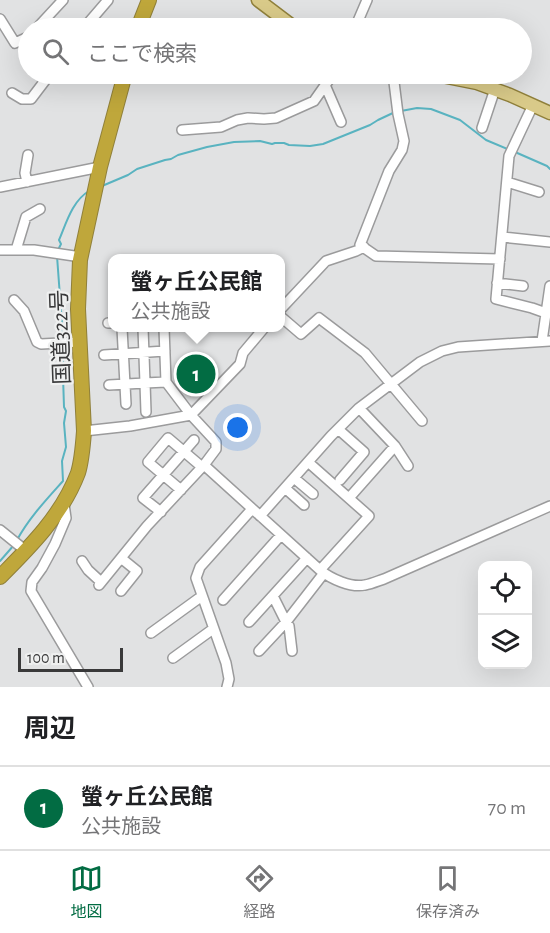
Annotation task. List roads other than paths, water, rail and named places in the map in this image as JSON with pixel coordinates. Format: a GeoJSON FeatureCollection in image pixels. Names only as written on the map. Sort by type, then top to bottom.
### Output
{"type":"FeatureCollection","features":[{"type":"Feature","properties":{"kind":"highway"},"geometry":{"type":"LineString","coordinates":[[142,18],[149,0]]}},
{"type":"Feature","properties":{"kind":"highway","name":"国道322号"},"geometry":{"type":"LineString","coordinates":[[0,577],[19,546],[64,504],[78,471],[84,431],[78,309],[81,257],[100,169],[122,84]]}},
{"type":"Feature","properties":{"kind":"main road"},"geometry":{"type":"LineString","coordinates":[[258,0],[282,18]]}},
{"type":"Feature","properties":{"kind":"main road"},"geometry":{"type":"LineString","coordinates":[[482,84],[550,113]]}},
{"type":"Feature","properties":{"kind":"street"},"geometry":{"type":"LineString","coordinates":[[46,18],[63,0]]}},
{"type":"Feature","properties":{"kind":"street"},"geometry":{"type":"LineString","coordinates":[[93,18],[108,0]]}},
{"type":"Feature","properties":{"kind":"street"},"geometry":{"type":"LineString","coordinates":[[360,18],[368,0]]}},
{"type":"Feature","properties":{"kind":"street"},"geometry":{"type":"LineString","coordinates":[[0,19],[15,43],[18,42]]}},
{"type":"Feature","properties":{"kind":"street"},"geometry":{"type":"LineString","coordinates":[[12,93],[22,99],[31,99],[42,84]]}},
{"type":"Feature","properties":{"kind":"street"},"geometry":{"type":"LineString","coordinates":[[394,84],[404,141],[402,150],[389,171],[360,245],[376,256],[500,260]]}},
{"type":"Feature","properties":{"kind":"street"},"geometry":{"type":"LineString","coordinates":[[325,85],[341,122]]}},
{"type":"Feature","properties":{"kind":"street"},"geometry":{"type":"LineString","coordinates":[[182,130],[221,127],[248,118],[276,118],[314,101],[325,85]]}},
{"type":"Feature","properties":{"kind":"street"},"geometry":{"type":"LineString","coordinates":[[482,128],[495,89]]}},
{"type":"Feature","properties":{"kind":"street"},"geometry":{"type":"LineString","coordinates":[[533,105],[511,150],[496,299],[546,313]]}},
{"type":"Feature","properties":{"kind":"street"},"geometry":{"type":"LineString","coordinates":[[27,182],[25,172],[28,155]]}},
{"type":"Feature","properties":{"kind":"street"},"geometry":{"type":"LineString","coordinates":[[0,187],[100,169]]}},
{"type":"Feature","properties":{"kind":"street"},"geometry":{"type":"LineString","coordinates":[[507,182],[539,192]]}},
{"type":"Feature","properties":{"kind":"street"},"geometry":{"type":"LineString","coordinates":[[16,250],[26,217],[40,209]]}},
{"type":"Feature","properties":{"kind":"street"},"geometry":{"type":"LineString","coordinates":[[502,237],[550,242]]}},
{"type":"Feature","properties":{"kind":"street"},"geometry":{"type":"LineString","coordinates":[[285,305],[326,261],[364,247]]}},
{"type":"Feature","properties":{"kind":"street"},"geometry":{"type":"LineString","coordinates":[[0,250],[34,250],[81,257]]}},
{"type":"Feature","properties":{"kind":"street"},"geometry":{"type":"LineString","coordinates":[[497,284],[524,286]]}},
{"type":"Feature","properties":{"kind":"street"},"geometry":{"type":"LineString","coordinates":[[260,516],[359,408],[420,362],[442,351],[458,347],[546,341],[546,313],[550,286]]}},
{"type":"Feature","properties":{"kind":"street"},"geometry":{"type":"LineString","coordinates":[[14,300],[24,311],[34,338],[40,344],[80,342]]}},
{"type":"Feature","properties":{"kind":"street"},"geometry":{"type":"LineString","coordinates":[[285,320],[301,334],[319,318],[365,353],[422,421]]}},
{"type":"Feature","properties":{"kind":"street"},"geometry":{"type":"LineString","coordinates":[[122,332],[126,404]]}},
{"type":"Feature","properties":{"kind":"street"},"geometry":{"type":"LineString","coordinates":[[143,332],[146,412]]}},
{"type":"Feature","properties":{"kind":"street"},"geometry":{"type":"LineString","coordinates":[[82,561],[100,583],[216,449],[216,442],[191,416],[166,382],[164,332]]}},
{"type":"Feature","properties":{"kind":"street"},"geometry":{"type":"LineString","coordinates":[[252,341],[253,332]]}},
{"type":"Feature","properties":{"kind":"street"},"geometry":{"type":"LineString","coordinates":[[84,431],[191,416],[240,364],[243,353],[260,332]]}},
{"type":"Feature","properties":{"kind":"street"},"geometry":{"type":"LineString","coordinates":[[104,355],[165,351]]}},
{"type":"Feature","properties":{"kind":"street"},"geometry":{"type":"LineString","coordinates":[[109,385],[166,382]]}},
{"type":"Feature","properties":{"kind":"street"},"geometry":{"type":"LineString","coordinates":[[359,408],[395,446],[408,466]]}},
{"type":"Feature","properties":{"kind":"street"},"geometry":{"type":"LineString","coordinates":[[338,429],[364,452],[340,480]]}},
{"type":"Feature","properties":{"kind":"street"},"geometry":{"type":"LineString","coordinates":[[181,490],[148,462],[168,438],[203,466],[322,572],[354,585],[365,585],[422,563],[550,506]]}},
{"type":"Feature","properties":{"kind":"street"},"geometry":{"type":"LineString","coordinates":[[160,512],[143,498],[194,440]]}},
{"type":"Feature","properties":{"kind":"street"},"geometry":{"type":"LineString","coordinates":[[349,498],[395,446]]}},
{"type":"Feature","properties":{"kind":"street"},"geometry":{"type":"LineString","coordinates":[[259,651],[286,622],[322,572],[369,516],[308,462]]}},
{"type":"Feature","properties":{"kind":"street"},"geometry":{"type":"LineString","coordinates":[[294,478],[313,494]]}},
{"type":"Feature","properties":{"kind":"street"},"geometry":{"type":"LineString","coordinates":[[285,488],[304,505]]}},
{"type":"Feature","properties":{"kind":"street"},"geometry":{"type":"LineString","coordinates":[[64,504],[66,518],[55,544],[32,582],[31,591],[88,687]]}},
{"type":"Feature","properties":{"kind":"street"},"geometry":{"type":"LineString","coordinates":[[227,687],[229,679],[226,663],[196,578],[200,567],[252,509]]}},
{"type":"Feature","properties":{"kind":"street"},"geometry":{"type":"LineString","coordinates":[[0,530],[19,546]]}},
{"type":"Feature","properties":{"kind":"street"},"geometry":{"type":"LineString","coordinates":[[223,600],[281,535]]}},
{"type":"Feature","properties":{"kind":"street"},"geometry":{"type":"LineString","coordinates":[[121,558],[137,572],[121,591]]}},
{"type":"Feature","properties":{"kind":"street"},"geometry":{"type":"LineString","coordinates":[[249,622],[307,558]]}},
{"type":"Feature","properties":{"kind":"street"},"geometry":{"type":"LineString","coordinates":[[151,633],[202,596]]}},
{"type":"Feature","properties":{"kind":"street"},"geometry":{"type":"LineString","coordinates":[[273,596],[289,626],[292,651]]}},
{"type":"Feature","properties":{"kind":"street"},"geometry":{"type":"LineString","coordinates":[[172,658],[213,629]]}},
{"type":"Feature","properties":{"kind":"waterway"},"geometry":{"type":"LineString","coordinates":[[401,111],[417,108],[431,109],[460,120],[486,140],[510,150]]}},
{"type":"Feature","properties":{"kind":"waterway"},"geometry":{"type":"LineString","coordinates":[[102,186],[137,169],[207,147],[234,142],[260,141],[289,145],[323,144],[395,112]]}},
{"type":"Feature","properties":{"kind":"waterway"},"geometry":{"type":"LineString","coordinates":[[515,152],[550,169]]}},
{"type":"Feature","properties":{"kind":"waterway"},"geometry":{"type":"LineString","coordinates":[[58,250],[61,244],[59,240],[70,213],[83,195],[89,191]]}},
{"type":"Feature","properties":{"kind":"waterway"},"geometry":{"type":"LineString","coordinates":[[57,256],[62,339]]}},
{"type":"Feature","properties":{"kind":"waterway"},"geometry":{"type":"LineString","coordinates":[[17,540],[32,517],[63,481],[62,461],[66,447],[64,423],[66,411],[62,345]]}},
{"type":"Feature","properties":{"kind":"waterway"},"geometry":{"type":"LineString","coordinates":[[0,561],[14,545]]}},
{"type":"Feature","properties":{"kind":"place","name":"螢ヶ丘公民館"},"geometry":{"type":"Point","coordinates":[196,374]}}]}
